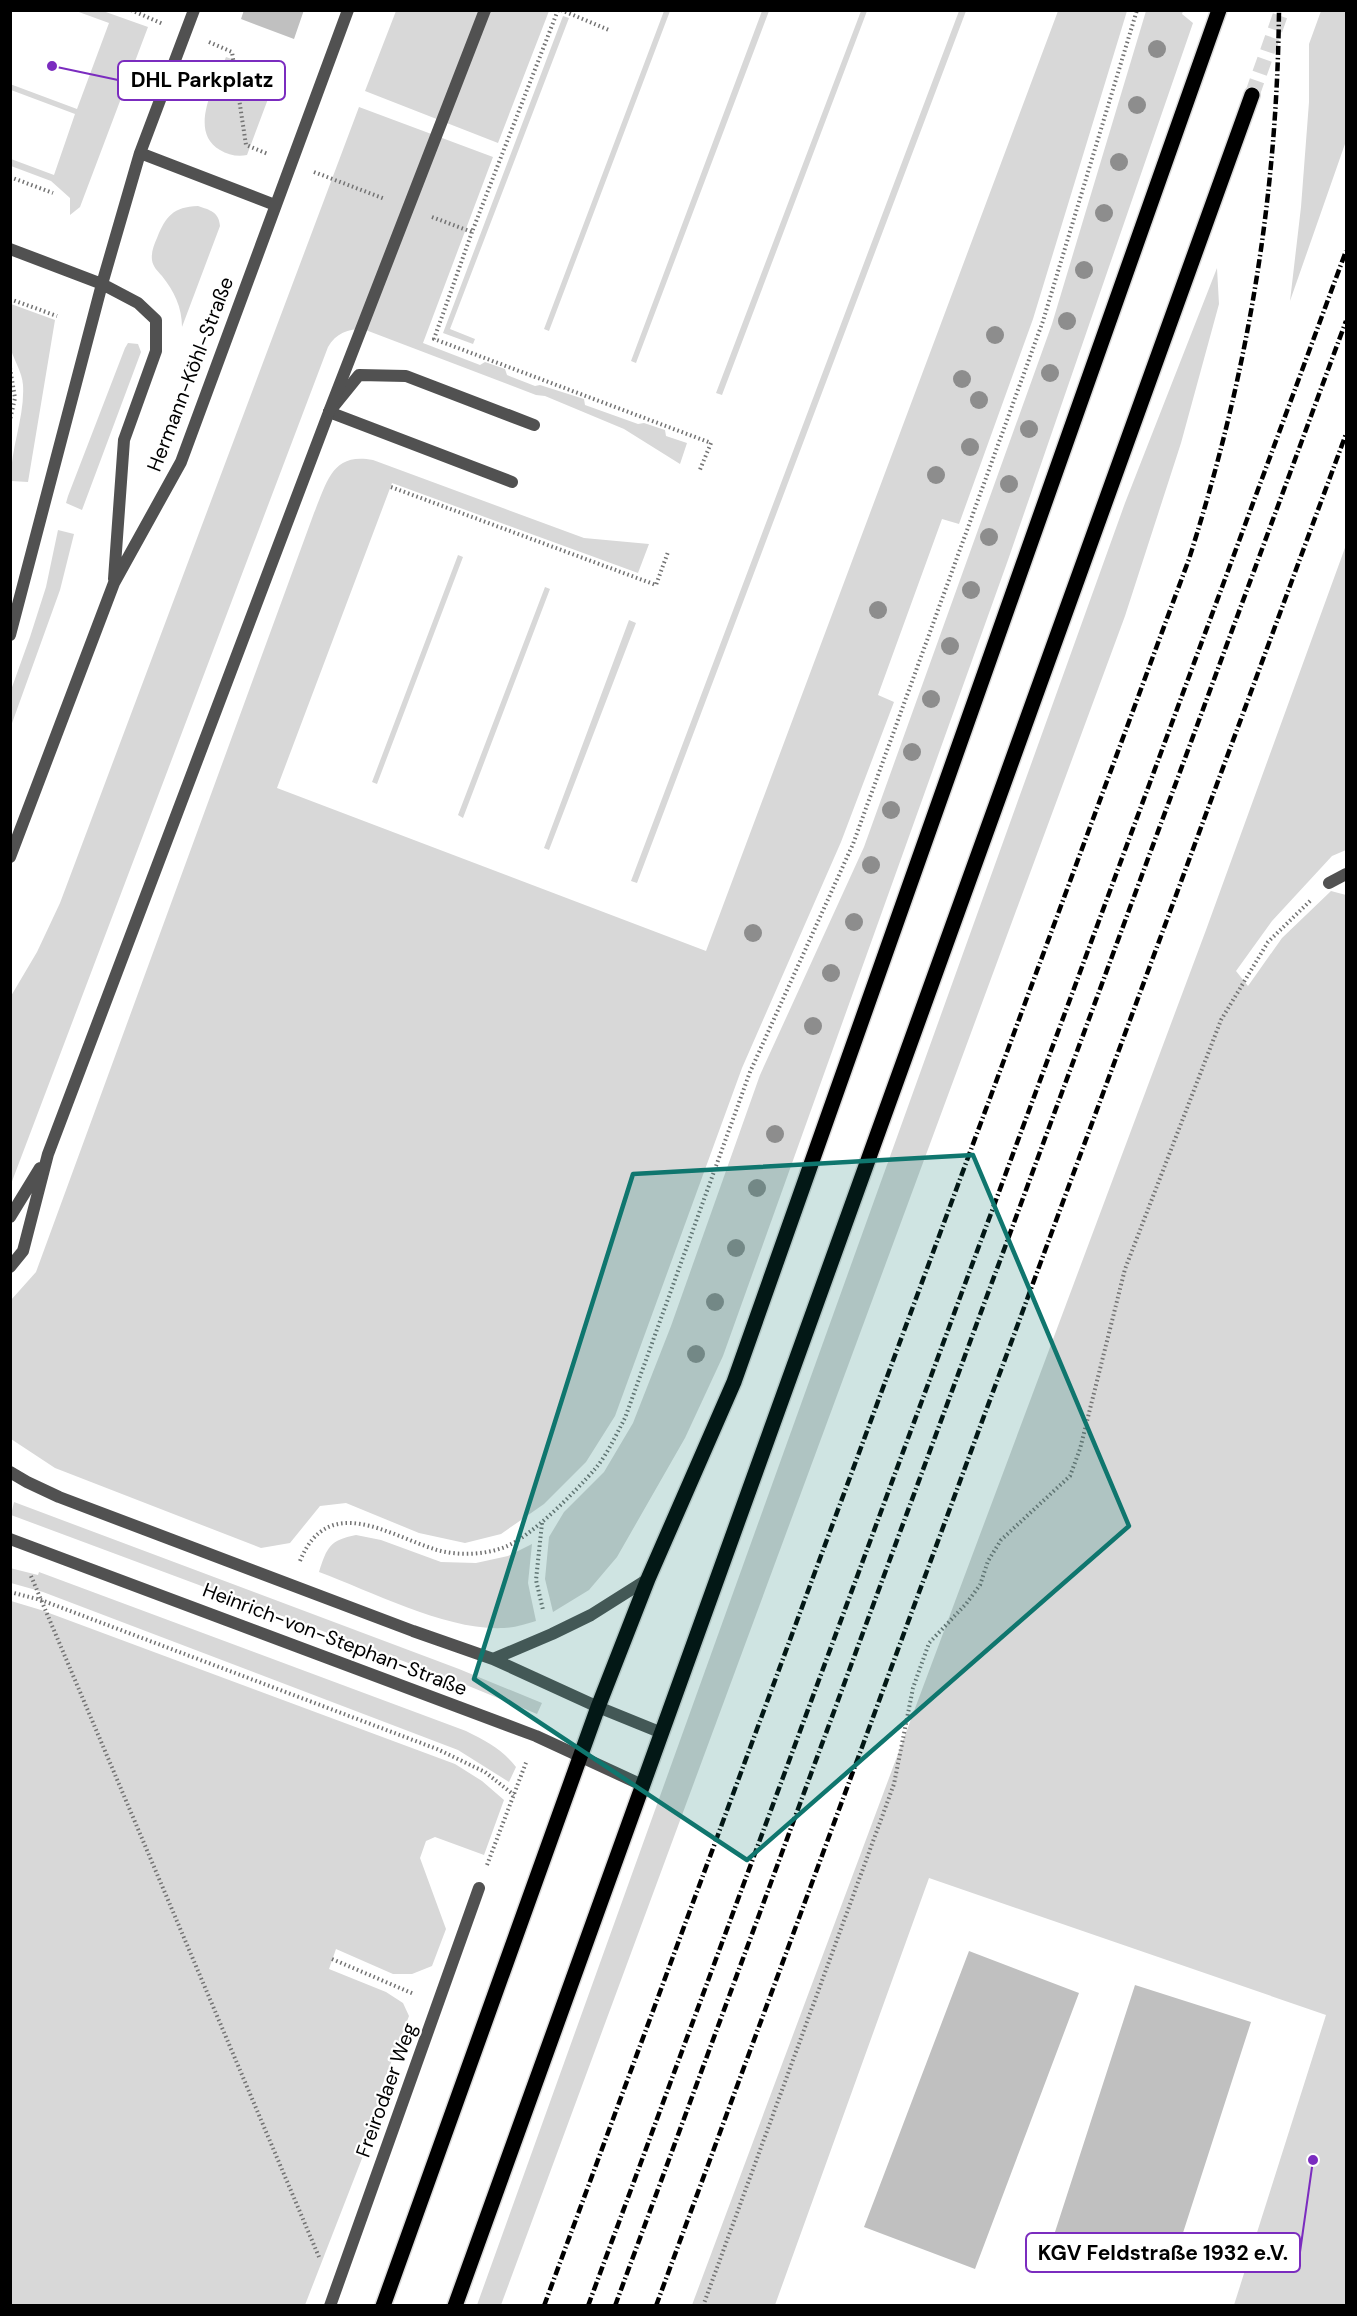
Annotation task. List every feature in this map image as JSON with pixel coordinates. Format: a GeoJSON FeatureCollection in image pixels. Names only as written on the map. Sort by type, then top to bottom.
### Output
{"type":"FeatureCollection","features":[{"type":"Feature","properties":{"kind":"main road"},"geometry":{"type":"LineString","coordinates":[[383,2306],[579,1757],[648,1579],[734,1382],[1219,10]]}},
{"type":"Feature","properties":{"kind":"main road"},"geometry":{"type":"LineString","coordinates":[[455,2306],[1252,95]]}},
{"type":"Feature","properties":{"kind":"street"},"geometry":{"type":"LineString","coordinates":[[10,634],[102,284],[140,153],[194,10]]}},
{"type":"Feature","properties":{"kind":"street","name":"Hermann-Köhl-Straße"},"geometry":{"type":"LineString","coordinates":[[10,857],[114,583],[181,462],[348,10]]}},
{"type":"Feature","properties":{"kind":"street"},"geometry":{"type":"LineString","coordinates":[[10,1267],[23,1251],[48,1154],[329,412],[485,10]]}},
{"type":"Feature","properties":{"kind":"street"},"geometry":{"type":"LineString","coordinates":[[140,153],[275,205]]}},
{"type":"Feature","properties":{"kind":"street","name":"Hermann-Köhl-Straße"},"geometry":{"type":"LineString","coordinates":[[10,249],[102,284],[138,303],[156,320],[156,351],[124,440],[114,583]]}},
{"type":"Feature","properties":{"kind":"street"},"geometry":{"type":"LineString","coordinates":[[329,412],[359,375],[406,376],[534,424]]}},
{"type":"Feature","properties":{"kind":"street"},"geometry":{"type":"LineString","coordinates":[[329,412],[512,482]]}},
{"type":"Feature","properties":{"kind":"street"},"geometry":{"type":"LineString","coordinates":[[1329,883],[1347,874]]}},
{"type":"Feature","properties":{"kind":"street"},"geometry":{"type":"LineString","coordinates":[[10,1216],[48,1154]]}},
{"type":"Feature","properties":{"kind":"street","name":"Heinrich-von-Stephan-Straße"},"geometry":{"type":"LineString","coordinates":[[10,1472],[59,1497],[413,1631],[494,1659],[598,1707],[662,1733]]}},
{"type":"Feature","properties":{"kind":"street","name":"Heinrich-von-Stephan-Straße"},"geometry":{"type":"LineString","coordinates":[[13,1539],[536,1736],[642,1785]]}},
{"type":"Feature","properties":{"kind":"street"},"geometry":{"type":"LineString","coordinates":[[494,1659],[552,1635],[591,1615],[648,1579]]}},
{"type":"Feature","properties":{"kind":"street","name":"Freirodaer Weg"},"geometry":{"type":"LineString","coordinates":[[330,2306],[479,1888]]}},
{"type":"Feature","properties":{"kind":"path"},"geometry":{"type":"LineString","coordinates":[[131,10],[232,52],[246,145],[386,199]]}},
{"type":"Feature","properties":{"kind":"path"},"geometry":{"type":"LineString","coordinates":[[609,30],[560,10],[472,232],[434,339],[711,442],[699,472]]}},
{"type":"Feature","properties":{"kind":"path"},"geometry":{"type":"LineString","coordinates":[[291,1584],[305,1548],[320,1531],[342,1522],[369,1525],[440,1551],[472,1555],[506,1547],[542,1522],[596,1468],[626,1418],[750,1072],[853,844],[1043,321],[1137,10]]}},
{"type":"Feature","properties":{"kind":"path"},"geometry":{"type":"LineString","coordinates":[[10,177],[53,193]]}},
{"type":"Feature","properties":{"kind":"path"},"geometry":{"type":"LineString","coordinates":[[428,216],[472,232]]}},
{"type":"Feature","properties":{"kind":"path"},"geometry":{"type":"LineString","coordinates":[[10,299],[57,316]]}},
{"type":"Feature","properties":{"kind":"path"},"geometry":{"type":"LineString","coordinates":[[10,368],[15,398],[10,420]]}},
{"type":"Feature","properties":{"kind":"path"},"geometry":{"type":"LineString","coordinates":[[391,487],[656,585],[668,552]]}},
{"type":"Feature","properties":{"kind":"path"},"geometry":{"type":"LineString","coordinates":[[703,2306],[894,1784],[913,1688],[929,1643],[966,1604],[980,1585],[988,1561],[1001,1540],[1070,1476],[1080,1449],[1125,1269],[1221,1020],[1268,942],[1329,883]]}},
{"type":"Feature","properties":{"kind":"path"},"geometry":{"type":"LineString","coordinates":[[542,1522],[536,1580],[544,1615],[552,1635]]}},
{"type":"Feature","properties":{"kind":"path"},"geometry":{"type":"LineString","coordinates":[[13,1539],[41,1600],[319,2259]]}},
{"type":"Feature","properties":{"kind":"path"},"geometry":{"type":"LineString","coordinates":[[10,1593],[41,1600],[437,1749],[484,1772],[514,1795]]}},
{"type":"Feature","properties":{"kind":"path"},"geometry":{"type":"LineString","coordinates":[[332,1959],[416,1995]]}},
{"type":"Feature","properties":{"kind":"highlighted area"},"geometry":{"type":"Polygon","coordinates":[[[973,1155],[1129,1526],[747,1860],[474,1679],[633,1174],[973,1155]]]}},
{"type":"Feature","properties":{"kind":"shaded area"},"geometry":{"type":"Polygon","coordinates":[[[76,11],[103,11],[148,27],[80,207],[70,215],[70,198],[51,181],[11,166],[11,159],[54,175],[75,114],[11,90],[10,84],[77,109],[109,23],[76,11]]]}},
{"type":"Feature","properties":{"kind":"shaded area"},"geometry":{"type":"Polygon","coordinates":[[[396,11],[549,11],[498,143],[365,91],[396,11]]]}},
{"type":"Feature","properties":{"kind":"shaded area"},"geometry":{"type":"Polygon","coordinates":[[[664,11],[670,11],[549,331],[544,329],[664,11]]]}},
{"type":"Feature","properties":{"kind":"shaded area"},"geometry":{"type":"Polygon","coordinates":[[[762,11],[769,11],[636,363],[631,361],[762,11]]]}},
{"type":"Feature","properties":{"kind":"shaded area"},"geometry":{"type":"Polygon","coordinates":[[[861,11],[867,11],[722,395],[716,393],[861,11]]]}},
{"type":"Feature","properties":{"kind":"shaded area"},"geometry":{"type":"Polygon","coordinates":[[[959,11],[966,11],[637,883],[631,881],[959,11]]]}},
{"type":"Feature","properties":{"kind":"shaded area"},"geometry":{"type":"Polygon","coordinates":[[[1058,11],[1127,11],[1033,319],[959,524],[942,519],[878,695],[894,702],[841,842],[742,1068],[615,1416],[586,1462],[544,1504],[501,1534],[465,1543],[419,1533],[346,1503],[320,1506],[290,1543],[261,1548],[55,1468],[11,1439],[11,1300],[36,1272],[314,513],[333,472],[348,461],[373,460],[584,538],[649,544],[638,573],[392,483],[277,788],[706,951],[1058,11]]]}},
{"type":"Feature","properties":{"kind":"shaded area"},"geometry":{"type":"Polygon","coordinates":[[[1146,11],[1183,11],[1182,14],[1193,23],[1008,560],[723,1356],[685,1438],[617,1557],[589,1590],[553,1612],[545,1579],[549,1537],[564,1512],[604,1472],[633,1423],[671,1326],[760,1075],[864,847],[1052,324],[1146,11]]]}},
{"type":"Feature","properties":{"kind":"shaded area"},"geometry":{"type":"Polygon","coordinates":[[[1321,11],[1346,11],[1346,141],[1290,301],[1301,207],[1309,102],[1309,44],[1321,11]]]}},
{"type":"Feature","properties":{"kind":"shaded area"},"geometry":{"type":"Polygon","coordinates":[[[563,16],[569,18],[450,329],[475,339],[473,344],[443,333],[563,16]]]}},
{"type":"Feature","properties":{"kind":"shaded area"},"geometry":{"type":"Polygon","coordinates":[[[226,57],[277,75],[247,155],[233,155],[220,150],[210,142],[206,131],[207,106],[226,57]]]}},
{"type":"Feature","properties":{"kind":"shaded area"},"geometry":{"type":"Polygon","coordinates":[[[359,107],[493,157],[423,343],[480,365],[485,362],[505,369],[507,375],[535,386],[540,385],[584,399],[585,405],[638,424],[644,423],[665,430],[666,436],[687,443],[680,464],[624,429],[545,396],[536,395],[363,329],[347,331],[335,338],[328,347],[11,1184],[11,996],[37,952],[60,903],[359,107]]]}},
{"type":"Feature","properties":{"kind":"shaded area"},"geometry":{"type":"Polygon","coordinates":[[[198,206],[216,215],[220,226],[182,327],[181,313],[174,293],[154,267],[152,254],[167,218],[182,208],[198,206]]]}},
{"type":"Feature","properties":{"kind":"shaded area"},"geometry":{"type":"Polygon","coordinates":[[[1217,268],[1219,304],[1181,443],[1125,616],[501,2305],[477,2305],[1125,503],[1217,268]]]}},
{"type":"Feature","properties":{"kind":"shaded area"},"geometry":{"type":"Polygon","coordinates":[[[11,304],[55,320],[28,482],[11,481],[23,385],[10,346],[11,304]]]}},
{"type":"Feature","properties":{"kind":"shaded area"},"geometry":{"type":"Polygon","coordinates":[[[128,343],[138,344],[141,352],[82,510],[66,503],[128,343]]]}},
{"type":"Feature","properties":{"kind":"shaded area"},"geometry":{"type":"Polygon","coordinates":[[[58,530],[74,534],[60,590],[11,726],[11,690],[46,587],[58,530]]]}},
{"type":"Feature","properties":{"kind":"shaded area"},"geometry":{"type":"Polygon","coordinates":[[[1346,545],[1346,850],[1332,856],[1272,921],[1236,971],[1248,986],[1282,938],[1331,891],[1346,895],[1346,2305],[1234,2305],[1326,2015],[929,1878],[775,2305],[692,2305],[1206,930],[1346,545]]]}},
{"type":"Feature","properties":{"kind":"shaded area"},"geometry":{"type":"Polygon","coordinates":[[[458,555],[463,557],[377,784],[372,782],[458,555]]]}},
{"type":"Feature","properties":{"kind":"shaded area"},"geometry":{"type":"Polygon","coordinates":[[[545,587],[550,589],[463,818],[458,815],[545,587]]]}},
{"type":"Feature","properties":{"kind":"shaded area"},"geometry":{"type":"Polygon","coordinates":[[[629,620],[636,623],[549,850],[544,848],[629,620]]]}},
{"type":"Feature","properties":{"kind":"shaded area"},"geometry":{"type":"Polygon","coordinates":[[[14,1502],[459,1669],[542,1703],[537,1714],[454,1680],[11,1515],[14,1502]]]}},
{"type":"Feature","properties":{"kind":"shaded area"},"geometry":{"type":"Polygon","coordinates":[[[356,1535],[381,1540],[441,1562],[476,1563],[508,1556],[532,1544],[528,1583],[536,1621],[504,1628],[459,1623],[410,1609],[319,1572],[324,1556],[335,1542],[356,1535]]]}},
{"type":"Feature","properties":{"kind":"shaded area"},"geometry":{"type":"Polygon","coordinates":[[[10,1568],[38,1575],[39,1572],[466,1731],[499,1750],[516,1767],[509,1782],[458,1750],[43,1592],[11,1583],[10,1568]]]}},
{"type":"Feature","properties":{"kind":"shaded area"},"geometry":{"type":"Polygon","coordinates":[[[11,1601],[41,1610],[455,1764],[482,1781],[504,1800],[484,1855],[435,1837],[426,1841],[420,1858],[446,1929],[432,1966],[412,1974],[393,1974],[336,1949],[329,1969],[386,1992],[403,2003],[409,2016],[382,2086],[389,2089],[305,2305],[11,2305],[11,1601]]]}},
{"type":"Feature","properties":{"kind":"building"},"geometry":{"type":"Polygon","coordinates":[[[244,10],[304,10],[294,39],[241,19],[244,10]]]}},
{"type":"Feature","properties":{"kind":"building"},"geometry":{"type":"Polygon","coordinates":[[[969,1951],[1079,1993],[975,2269],[864,2227],[969,1951]]]}},
{"type":"Feature","properties":{"kind":"building"},"geometry":{"type":"Polygon","coordinates":[[[1135,1985],[1251,2022],[1171,2270],[1055,2232],[1135,1985]]]}},
{"type":"Feature","properties":{"kind":"tunnel"},"geometry":{"type":"LineString","coordinates":[[1252,95],[1282,10]]}},
{"type":"Feature","properties":{"kind":"railway"},"geometry":{"type":"LineString","coordinates":[[544,2306],[1189,559],[1227,423],[1255,288],[1272,151],[1279,10]]}},
{"type":"Feature","properties":{"kind":"railway"},"geometry":{"type":"LineString","coordinates":[[588,2306],[1346,251]]}},
{"type":"Feature","properties":{"kind":"railway"},"geometry":{"type":"LineString","coordinates":[[615,2306],[1346,321]]}},
{"type":"Feature","properties":{"kind":"railway"},"geometry":{"type":"LineString","coordinates":[[656,2306],[1346,434]]}},
{"type":"Feature","properties":{"kind":"place","name":"DHL Parkplatz"},"geometry":{"type":"Point","coordinates":[52,66]}},
{"type":"Feature","properties":{"kind":"place","name":"KGV Feldstraße 1932 e.V."},"geometry":{"type":"Point","coordinates":[1313,2160]}}]}
